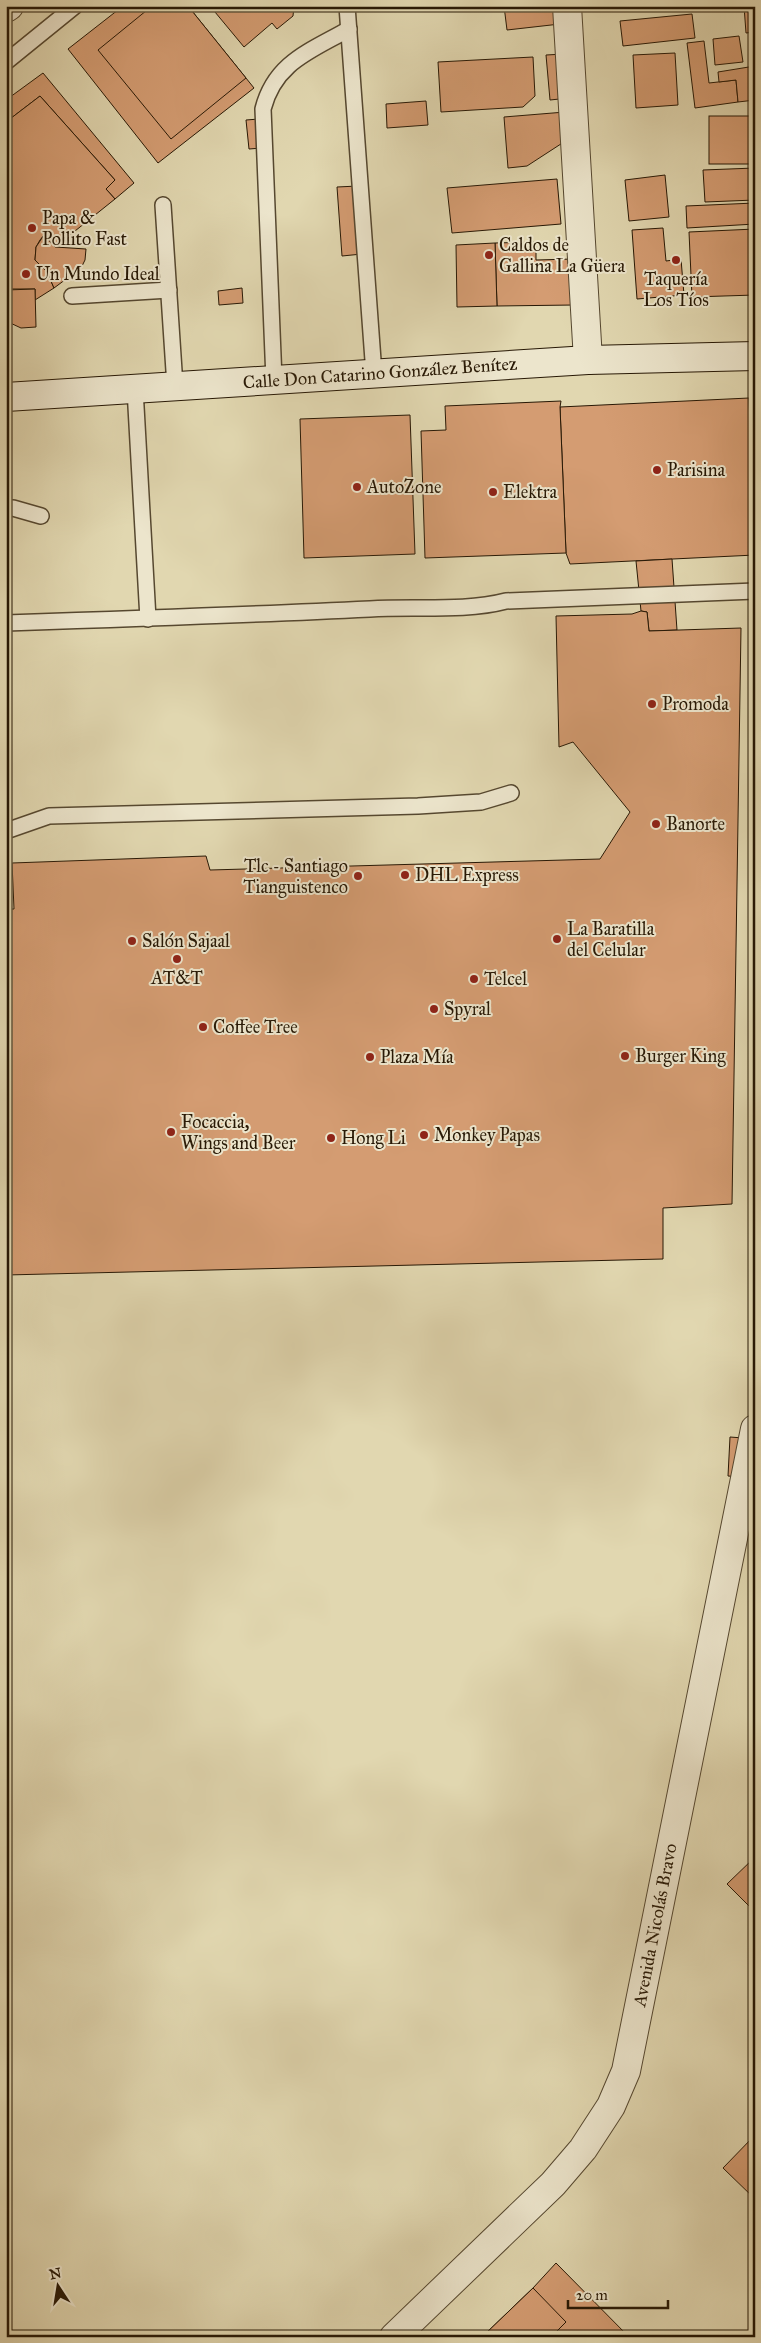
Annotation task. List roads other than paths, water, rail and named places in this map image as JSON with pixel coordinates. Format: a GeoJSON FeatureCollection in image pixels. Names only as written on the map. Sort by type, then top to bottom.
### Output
{"type":"FeatureCollection","features":[{"type":"Feature","properties":{"kind":"street"},"geometry":{"type":"LineString","coordinates":[[567,6],[588,360]]}},
{"type":"Feature","properties":{"kind":"street","name":"Calle Don Catarino González Benítez"},"geometry":{"type":"LineString","coordinates":[[6,397],[588,360],[755,356]]}},
{"type":"Feature","properties":{"kind":"street","name":"Avenida Nicolás Bravo"},"geometry":{"type":"LineString","coordinates":[[394,2337],[553,2184],[583,2149],[611,2106],[626,2071],[755,1429]]}},
{"type":"Feature","properties":{"kind":"lane"},"geometry":{"type":"LineString","coordinates":[[6,62],[75,6]]}},
{"type":"Feature","properties":{"kind":"lane"},"geometry":{"type":"LineString","coordinates":[[347,6],[374,374]]}},
{"type":"Feature","properties":{"kind":"lane"},"geometry":{"type":"LineString","coordinates":[[274,380],[263,108],[268,90],[277,75],[298,58],[349,29]]}},
{"type":"Feature","properties":{"kind":"lane"},"geometry":{"type":"LineString","coordinates":[[163,205],[175,386]]}},
{"type":"Feature","properties":{"kind":"lane"},"geometry":{"type":"LineString","coordinates":[[72,296],[169,290]]}},
{"type":"Feature","properties":{"kind":"lane"},"geometry":{"type":"LineString","coordinates":[[135,389],[148,619]]}},
{"type":"Feature","properties":{"kind":"lane"},"geometry":{"type":"LineString","coordinates":[[6,508],[41,516]]}},
{"type":"Feature","properties":{"kind":"lane"},"geometry":{"type":"LineString","coordinates":[[6,623],[148,619],[406,607],[477,606],[506,601],[755,591]]}},
{"type":"Feature","properties":{"kind":"lane"},"geometry":{"type":"LineString","coordinates":[[6,831],[50,816],[418,806],[481,802],[511,793]]}},
{"type":"Feature","properties":{"kind":"place","name":"Papa & Pollito Fast"},"geometry":{"type":"Point","coordinates":[32,228]}},
{"type":"Feature","properties":{"kind":"place","name":"Caldos de Gallina La Güera"},"geometry":{"type":"Point","coordinates":[489,255]}},
{"type":"Feature","properties":{"kind":"place","name":"Taquería Los Tíos"},"geometry":{"type":"Point","coordinates":[676,260]}},
{"type":"Feature","properties":{"kind":"place","name":"Un Mundo Ideal"},"geometry":{"type":"Point","coordinates":[26,274]}},
{"type":"Feature","properties":{"kind":"place","name":"Parisina"},"geometry":{"type":"Point","coordinates":[657,470]}},
{"type":"Feature","properties":{"kind":"place","name":"AutoZone"},"geometry":{"type":"Point","coordinates":[357,487]}},
{"type":"Feature","properties":{"kind":"place","name":"Elektra"},"geometry":{"type":"Point","coordinates":[493,492]}},
{"type":"Feature","properties":{"kind":"place","name":"Promoda"},"geometry":{"type":"Point","coordinates":[652,704]}},
{"type":"Feature","properties":{"kind":"place","name":"Banorte"},"geometry":{"type":"Point","coordinates":[656,824]}},
{"type":"Feature","properties":{"kind":"place","name":"DHL Express"},"geometry":{"type":"Point","coordinates":[405,875]}},
{"type":"Feature","properties":{"kind":"place","name":"Tlc - Santiago Tianguistenco"},"geometry":{"type":"Point","coordinates":[358,876]}},
{"type":"Feature","properties":{"kind":"place","name":"La Baratilla del Celular"},"geometry":{"type":"Point","coordinates":[557,939]}},
{"type":"Feature","properties":{"kind":"place","name":"Salón Sajaal"},"geometry":{"type":"Point","coordinates":[132,941]}},
{"type":"Feature","properties":{"kind":"place","name":"AT&T"},"geometry":{"type":"Point","coordinates":[177,959]}},
{"type":"Feature","properties":{"kind":"place","name":"Telcel"},"geometry":{"type":"Point","coordinates":[474,979]}},
{"type":"Feature","properties":{"kind":"place","name":"Spyral"},"geometry":{"type":"Point","coordinates":[434,1009]}},
{"type":"Feature","properties":{"kind":"place","name":"Coffee Tree"},"geometry":{"type":"Point","coordinates":[203,1027]}},
{"type":"Feature","properties":{"kind":"place","name":"Burger King"},"geometry":{"type":"Point","coordinates":[625,1056]}},
{"type":"Feature","properties":{"kind":"place","name":"Plaza Mía"},"geometry":{"type":"Point","coordinates":[370,1057]}},
{"type":"Feature","properties":{"kind":"place","name":"Focaccia, Wings and Beer"},"geometry":{"type":"Point","coordinates":[171,1132]}},
{"type":"Feature","properties":{"kind":"place","name":"Monkey Papas"},"geometry":{"type":"Point","coordinates":[424,1135]}},
{"type":"Feature","properties":{"kind":"place","name":"Hong Li"},"geometry":{"type":"Point","coordinates":[331,1138]}}]}
